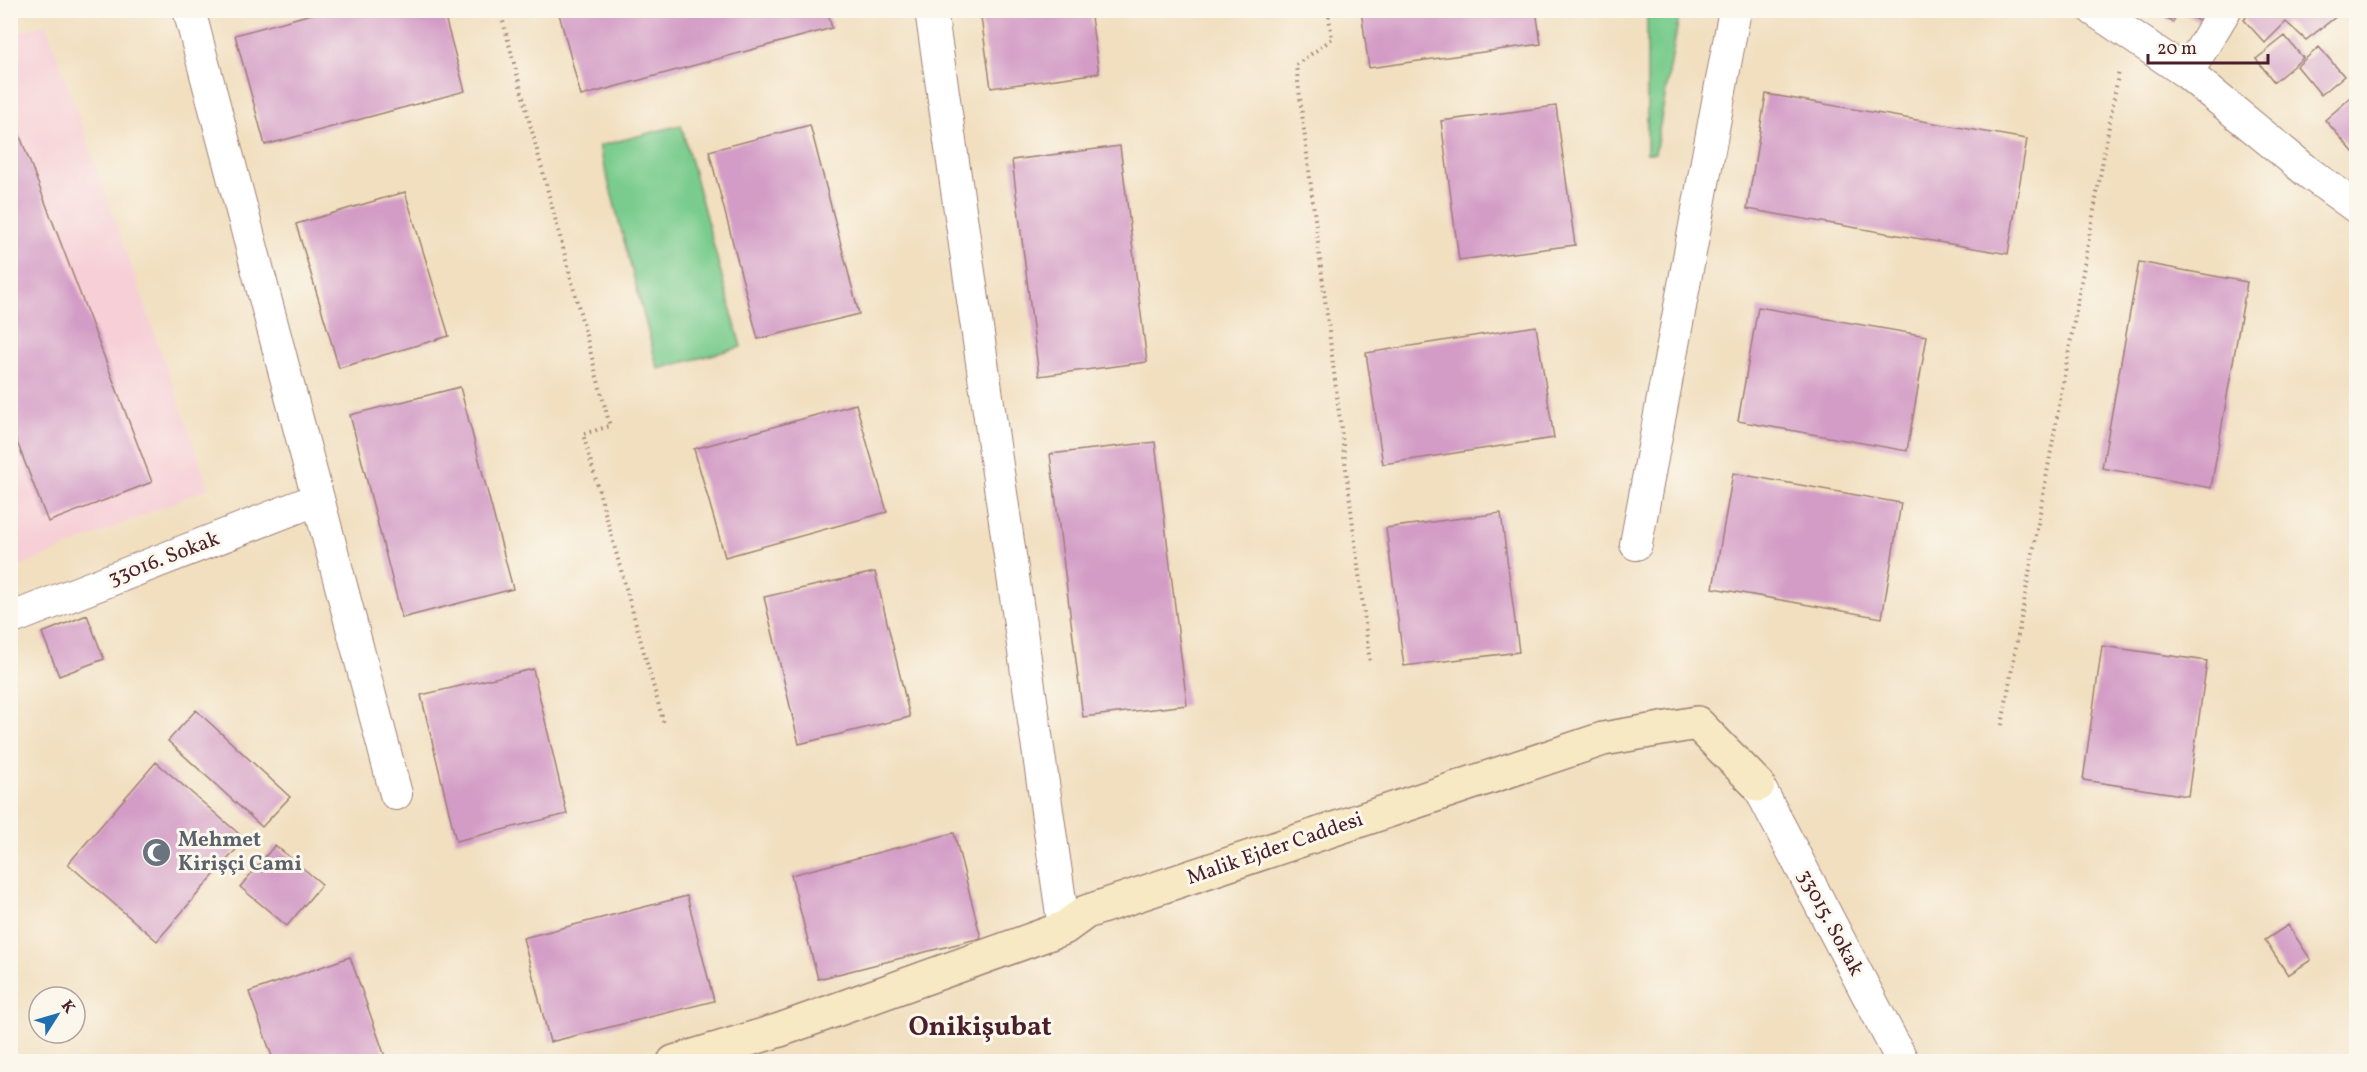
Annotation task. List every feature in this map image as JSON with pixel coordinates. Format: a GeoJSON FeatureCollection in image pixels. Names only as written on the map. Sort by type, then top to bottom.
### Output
{"type":"FeatureCollection","features":[{"type":"Feature","properties":{"kind":"main road","name":"Malik Ejder Caddesi"},"geometry":{"type":"LineString","coordinates":[[674,1062],[780,1030],[1064,928],[1086,912],[1603,739],[1698,723],[1758,785]]}},
{"type":"Feature","properties":{"kind":"main road","name":"Malik Ejder Caddesi"},"geometry":{"type":"LineString","coordinates":[[741,1062],[780,1030]]}},
{"type":"Feature","properties":{"kind":"street"},"geometry":{"type":"LineString","coordinates":[[189,10],[396,794]]}},
{"type":"Feature","properties":{"kind":"street"},"geometry":{"type":"LineString","coordinates":[[931,10],[1064,928]]}},
{"type":"Feature","properties":{"kind":"street"},"geometry":{"type":"LineString","coordinates":[[1636,544],[1735,10]]}},
{"type":"Feature","properties":{"kind":"street"},"geometry":{"type":"LineString","coordinates":[[2094,10],[2187,73],[2309,173],[2356,207]]}},
{"type":"Feature","properties":{"kind":"street"},"geometry":{"type":"LineString","coordinates":[[2187,73],[2225,10]]}},
{"type":"Feature","properties":{"kind":"street","name":"33016. Sokak"},"geometry":{"type":"LineString","coordinates":[[10,619],[318,499]]}},
{"type":"Feature","properties":{"kind":"street","name":"33015. Sokak"},"geometry":{"type":"LineString","coordinates":[[1758,785],[1903,1062]]}},
{"type":"Feature","properties":{"kind":"path"},"geometry":{"type":"LineString","coordinates":[[500,10],[610,426],[583,434],[664,724]]}},
{"type":"Feature","properties":{"kind":"path"},"geometry":{"type":"LineString","coordinates":[[1328,10],[1332,39],[1296,65],[1370,663]]}},
{"type":"Feature","properties":{"kind":"path"},"geometry":{"type":"LineString","coordinates":[[2002,725],[2126,32]]}},
{"type":"Feature","properties":{"kind":"shaded area"},"geometry":{"type":"Polygon","coordinates":[[[46,24],[209,488],[11,570],[11,35],[46,24]]]}},
{"type":"Feature","properties":{"kind":"green space"},"geometry":{"type":"Polygon","coordinates":[[[1647,11],[1680,11],[1655,153],[1647,153],[1647,11]]]}},
{"type":"Feature","properties":{"kind":"green space"},"geometry":{"type":"Polygon","coordinates":[[[681,125],[741,347],[658,369],[599,146],[681,125]]]}},
{"type":"Feature","properties":{"kind":"building"},"geometry":{"type":"Polygon","coordinates":[[[326,10],[443,10],[465,91],[265,145],[235,35],[326,10]]]}},
{"type":"Feature","properties":{"kind":"building"},"geometry":{"type":"Polygon","coordinates":[[[558,10],[827,10],[832,28],[581,96],[558,10]]]}},
{"type":"Feature","properties":{"kind":"building"},"geometry":{"type":"Polygon","coordinates":[[[980,10],[1090,10],[1099,73],[991,88],[980,10]]]}},
{"type":"Feature","properties":{"kind":"building"},"geometry":{"type":"Polygon","coordinates":[[[1361,10],[1536,10],[1541,44],[1369,68],[1361,10]]]}},
{"type":"Feature","properties":{"kind":"building"},"geometry":{"type":"Polygon","coordinates":[[[2149,10],[2207,10],[2201,22],[2179,11],[2173,22],[2149,10]]]}},
{"type":"Feature","properties":{"kind":"building"},"geometry":{"type":"Polygon","coordinates":[[[2251,10],[2341,10],[2342,12],[2306,40],[2286,22],[2265,43],[2244,20],[2251,10]]]}},
{"type":"Feature","properties":{"kind":"building"},"geometry":{"type":"Polygon","coordinates":[[[2285,36],[2303,58],[2274,82],[2256,59],[2285,36]]]}},
{"type":"Feature","properties":{"kind":"building"},"geometry":{"type":"Polygon","coordinates":[[[2319,47],[2344,76],[2321,95],[2297,66],[2319,47]]]}},
{"type":"Feature","properties":{"kind":"building"},"geometry":{"type":"Polygon","coordinates":[[[2356,93],[2356,150],[2354,153],[2325,120],[2356,93]]]}},
{"type":"Feature","properties":{"kind":"building"},"geometry":{"type":"Polygon","coordinates":[[[1766,94],[2027,139],[2008,254],[1747,209],[1766,94]]]}},
{"type":"Feature","properties":{"kind":"building"},"geometry":{"type":"Polygon","coordinates":[[[1556,106],[1575,245],[1459,260],[1441,121],[1556,106]]]}},
{"type":"Feature","properties":{"kind":"building"},"geometry":{"type":"Polygon","coordinates":[[[10,110],[152,482],[48,522],[10,424],[10,110]]]}},
{"type":"Feature","properties":{"kind":"building"},"geometry":{"type":"Polygon","coordinates":[[[810,125],[859,314],[758,339],[709,151],[810,125]]]}},
{"type":"Feature","properties":{"kind":"building"},"geometry":{"type":"Polygon","coordinates":[[[1120,146],[1147,362],[1039,376],[1012,160],[1120,146]]]}},
{"type":"Feature","properties":{"kind":"building"},"geometry":{"type":"Polygon","coordinates":[[[405,192],[449,336],[339,368],[296,224],[405,192]]]}},
{"type":"Feature","properties":{"kind":"building"},"geometry":{"type":"Polygon","coordinates":[[[2139,262],[2247,282],[2211,488],[2102,468],[2139,262]]]}},
{"type":"Feature","properties":{"kind":"building"},"geometry":{"type":"Polygon","coordinates":[[[1758,307],[1927,336],[1907,451],[1738,421],[1758,307]]]}},
{"type":"Feature","properties":{"kind":"building"},"geometry":{"type":"Polygon","coordinates":[[[1536,326],[1554,438],[1383,464],[1366,353],[1536,326]]]}},
{"type":"Feature","properties":{"kind":"building"},"geometry":{"type":"Polygon","coordinates":[[[460,387],[513,589],[402,618],[350,415],[460,387]]]}},
{"type":"Feature","properties":{"kind":"building"},"geometry":{"type":"Polygon","coordinates":[[[856,404],[887,512],[725,557],[694,449],[856,404]]]}},
{"type":"Feature","properties":{"kind":"building"},"geometry":{"type":"Polygon","coordinates":[[[1155,442],[1187,705],[1083,717],[1050,454],[1155,442]]]}},
{"type":"Feature","properties":{"kind":"building"},"geometry":{"type":"Polygon","coordinates":[[[1733,473],[1901,503],[1882,618],[1713,588],[1733,473]]]}},
{"type":"Feature","properties":{"kind":"building"},"geometry":{"type":"Polygon","coordinates":[[[1501,513],[1519,652],[1404,666],[1386,528],[1501,513]]]}},
{"type":"Feature","properties":{"kind":"building"},"geometry":{"type":"Polygon","coordinates":[[[875,572],[910,717],[799,744],[764,597],[875,572]]]}},
{"type":"Feature","properties":{"kind":"building"},"geometry":{"type":"Polygon","coordinates":[[[87,615],[104,659],[59,676],[42,633],[87,615]]]}},
{"type":"Feature","properties":{"kind":"building"},"geometry":{"type":"Polygon","coordinates":[[[2102,646],[2207,661],[2188,796],[2083,780],[2102,646]]]}},
{"type":"Feature","properties":{"kind":"building"},"geometry":{"type":"Polygon","coordinates":[[[533,669],[567,814],[456,841],[421,695],[533,669]]]}},
{"type":"Feature","properties":{"kind":"building"},"geometry":{"type":"Polygon","coordinates":[[[196,710],[290,797],[262,827],[168,741],[196,710]]]}},
{"type":"Feature","properties":{"kind":"building","name":"Mehmet Kirişçi Cami"},"geometry":{"type":"Polygon","coordinates":[[[156,762],[245,839],[157,941],[68,864],[156,762]]]}},
{"type":"Feature","properties":{"kind":"building"},"geometry":{"type":"Polygon","coordinates":[[[954,833],[981,938],[818,979],[791,875],[954,833]]]}},
{"type":"Feature","properties":{"kind":"building"},"geometry":{"type":"Polygon","coordinates":[[[275,845],[322,884],[287,926],[240,887],[275,845]]]}},
{"type":"Feature","properties":{"kind":"building"},"geometry":{"type":"Polygon","coordinates":[[[687,896],[714,1001],[550,1042],[523,938],[687,896]]]}},
{"type":"Feature","properties":{"kind":"building"},"geometry":{"type":"Polygon","coordinates":[[[2288,925],[2311,960],[2288,975],[2265,940],[2288,925]]]}},
{"type":"Feature","properties":{"kind":"building"},"geometry":{"type":"Polygon","coordinates":[[[350,957],[387,1062],[274,1062],[249,992],[350,957]]]}},
{"type":"Feature","properties":{"kind":"place","name":"Mehmet Kirişçi Cami"},"geometry":{"type":"Point","coordinates":[157,852]}},
{"type":"Feature","properties":{"kind":"district","name":"Onikişubat"},"geometry":{"type":"Point","coordinates":[980,1028]}}]}
